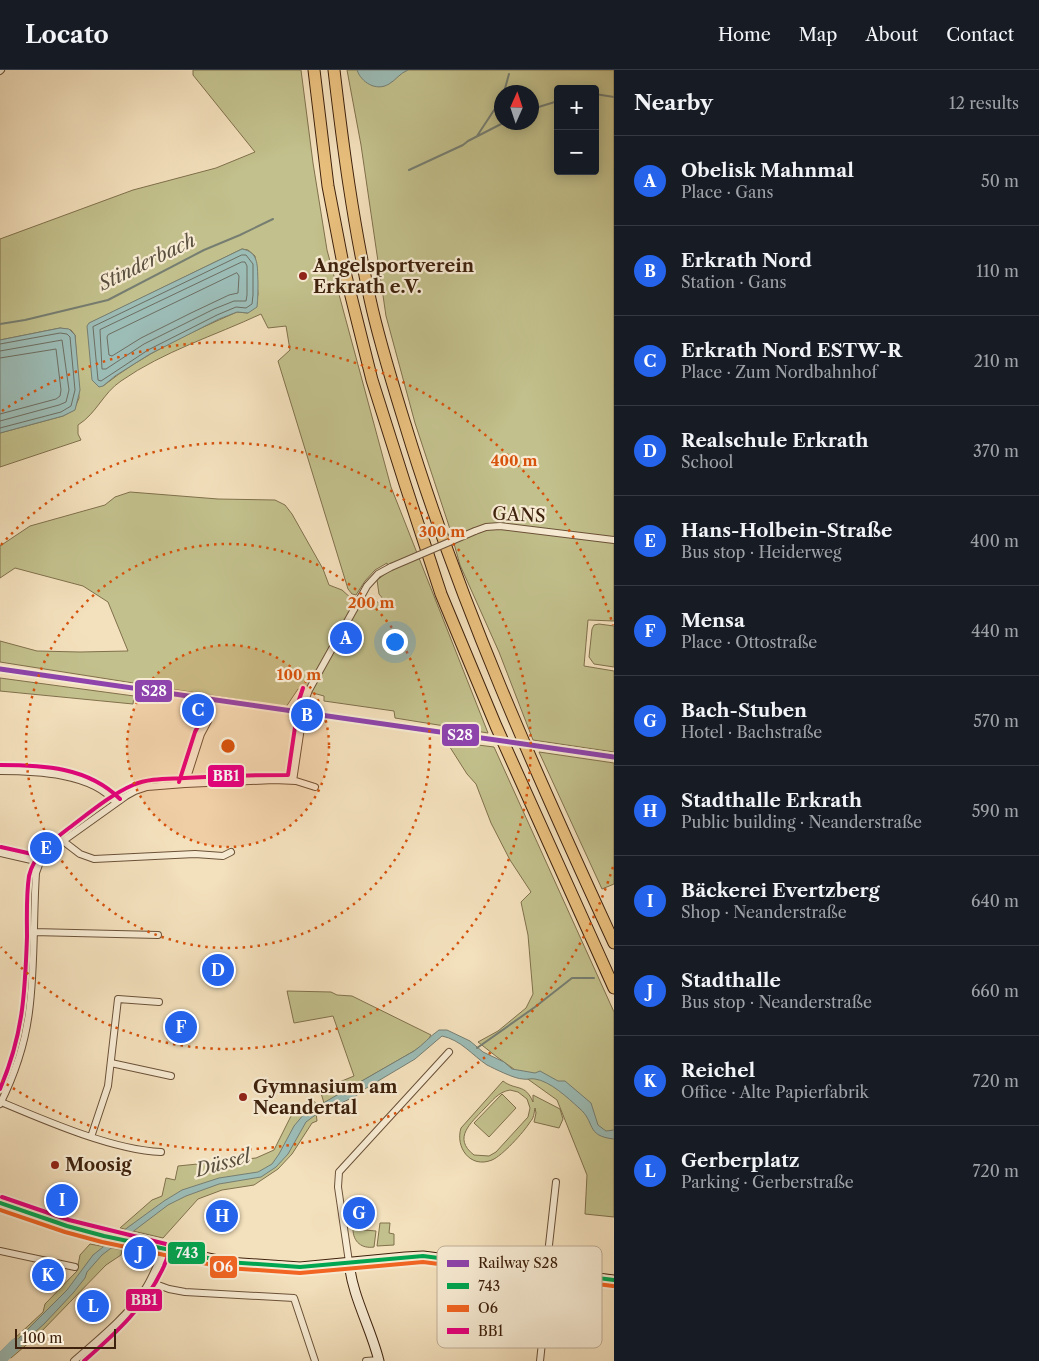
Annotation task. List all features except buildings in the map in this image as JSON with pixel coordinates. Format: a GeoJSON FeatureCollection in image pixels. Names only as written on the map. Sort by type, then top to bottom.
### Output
{"type":"FeatureCollection","features":[{"type":"Feature","properties":{"kind":"highway"},"geometry":{"type":"LineString","coordinates":[[314,70],[328,186],[343,264],[372,380],[441,594],[496,726],[614,988]]}},
{"type":"Feature","properties":{"kind":"highway"},"geometry":{"type":"LineString","coordinates":[[334,70],[354,219],[370,300],[421,477],[461,589],[561,828],[614,943]]}},
{"type":"Feature","properties":{"kind":"main road"},"geometry":{"type":"LineString","coordinates":[[0,1203],[67,1226],[104,1236],[227,1262],[300,1267],[423,1256],[437,1258]]}},
{"type":"Feature","properties":{"kind":"main road"},"geometry":{"type":"LineString","coordinates":[[349,1262],[350,1276],[378,1359]]}},
{"type":"Feature","properties":{"kind":"street","name":"GANS"},"geometry":{"type":"LineString","coordinates":[[293,781],[305,701],[309,690],[366,586],[378,574],[486,527],[500,526],[614,540]]}},
{"type":"Feature","properties":{"kind":"street"},"geometry":{"type":"LineString","coordinates":[[185,784],[201,734],[208,721]]}},
{"type":"Feature","properties":{"kind":"street"},"geometry":{"type":"LineString","coordinates":[[0,771],[35,772],[76,780],[105,791],[116,803]]}},
{"type":"Feature","properties":{"kind":"street"},"geometry":{"type":"LineString","coordinates":[[161,1152],[143,1151],[91,1137],[1,1103],[12,1078],[23,1043],[29,1012],[36,873],[40,862],[63,841],[116,803],[134,791],[147,787],[261,780],[293,781],[315,787]]}},
{"type":"Feature","properties":{"kind":"street"},"geometry":{"type":"LineString","coordinates":[[63,841],[80,854],[94,859],[195,854],[223,856],[231,852]]}},
{"type":"Feature","properties":{"kind":"street"},"geometry":{"type":"LineString","coordinates":[[0,853],[40,862]]}},
{"type":"Feature","properties":{"kind":"street"},"geometry":{"type":"LineString","coordinates":[[33,932],[148,934],[158,936]]}},
{"type":"Feature","properties":{"kind":"street"},"geometry":{"type":"LineString","coordinates":[[91,1137],[108,1086],[118,999],[159,1002]]}},
{"type":"Feature","properties":{"kind":"street"},"geometry":{"type":"LineString","coordinates":[[349,1262],[338,1187],[339,1172],[449,1052]]}},
{"type":"Feature","properties":{"kind":"street"},"geometry":{"type":"LineString","coordinates":[[111,1063],[171,1076]]}},
{"type":"Feature","properties":{"kind":"street"},"geometry":{"type":"LineString","coordinates":[[552,1246],[556,1182]]}},
{"type":"Feature","properties":{"kind":"street"},"geometry":{"type":"LineString","coordinates":[[74,1361],[112,1328],[137,1300],[147,1287],[164,1250]]}},
{"type":"Feature","properties":{"kind":"street"},"geometry":{"type":"LineString","coordinates":[[0,1251],[75,1267]]}},
{"type":"Feature","properties":{"kind":"street"},"geometry":{"type":"LineString","coordinates":[[158,1285],[185,1292],[294,1298],[315,1361]]}},
{"type":"Feature","properties":{"kind":"street"},"geometry":{"type":"LineString","coordinates":[[540,1361],[541,1348]]}},
{"type":"Feature","properties":{"kind":"street"},"geometry":{"type":"LineString","coordinates":[[366,1361],[378,1359]]}},
{"type":"Feature","properties":{"kind":"shaded area"},"geometry":{"type":"Polygon","coordinates":[[[193,70],[301,70],[327,250],[391,487],[488,733],[395,718],[394,711],[324,701],[324,696],[298,689],[286,707],[0,662],[0,641],[37,651],[128,651],[108,602],[83,586],[15,568],[0,578],[0,546],[30,526],[105,505],[115,497],[130,492],[218,499],[275,500],[285,505],[292,514],[323,569],[329,585],[342,590],[362,608],[365,602],[372,600],[389,606],[379,594],[377,580],[388,572],[387,563],[375,570],[356,595],[352,594],[348,589],[278,361],[290,350],[286,326],[268,328],[261,314],[172,352],[137,370],[121,381],[109,391],[90,415],[78,425],[78,434],[81,440],[0,467],[0,433],[63,416],[74,410],[79,398],[75,335],[71,330],[60,328],[0,340],[0,239],[133,190],[216,168],[255,152],[193,75],[193,70]],[[242,249],[90,323],[103,386],[134,364],[185,336],[237,312],[248,313],[258,295],[255,256],[248,250],[242,249]]]}},
{"type":"Feature","properties":{"kind":"shaded area"},"geometry":{"type":"Polygon","coordinates":[[[347,70],[614,70],[614,621],[588,620],[584,666],[614,671],[614,752],[533,740],[499,652],[460,565],[415,423],[386,316],[361,145],[347,70]]]}},
{"type":"Feature","properties":{"kind":"shaded area"},"geometry":{"type":"Polygon","coordinates":[[[594,625],[614,626],[614,667],[594,664],[589,657],[592,629],[594,625]]]}},
{"type":"Feature","properties":{"kind":"shaded area"},"geometry":{"type":"Polygon","coordinates":[[[0,678],[134,696],[133,704],[0,691],[0,678]]]}},
{"type":"Feature","properties":{"kind":"shaded area"},"geometry":{"type":"Polygon","coordinates":[[[446,741],[494,747],[614,1012],[614,1217],[585,1214],[587,1175],[557,1100],[478,1042],[498,1031],[526,1008],[533,994],[528,935],[521,902],[531,892],[510,860],[491,823],[476,784],[467,774],[446,741]]]}},
{"type":"Feature","properties":{"kind":"shaded area"},"geometry":{"type":"Polygon","coordinates":[[[539,752],[614,763],[614,884],[602,889],[539,752]]]}},
{"type":"Feature","properties":{"kind":"shaded area"},"geometry":{"type":"Polygon","coordinates":[[[287,991],[331,992],[337,995],[352,996],[431,1035],[426,1043],[414,1051],[324,1103],[320,1090],[354,1076],[333,1016],[294,1023],[287,991]]]}},
{"type":"Feature","properties":{"kind":"shaded area"},"geometry":{"type":"Polygon","coordinates":[[[503,1081],[527,1092],[533,1102],[533,1095],[560,1109],[563,1119],[559,1128],[534,1122],[535,1108],[534,1115],[523,1132],[496,1158],[484,1162],[471,1159],[462,1149],[460,1142],[461,1128],[503,1081]],[[510,1090],[499,1095],[469,1125],[464,1137],[464,1143],[474,1155],[489,1156],[496,1152],[528,1117],[530,1108],[527,1099],[518,1092],[510,1090]]]}},
{"type":"Feature","properties":{"kind":"shaded area"},"geometry":{"type":"Polygon","coordinates":[[[502,1094],[516,1108],[489,1137],[474,1123],[502,1094]]]}},
{"type":"Feature","properties":{"kind":"shaded area"},"geometry":{"type":"Polygon","coordinates":[[[310,1099],[315,1102],[317,1121],[312,1123],[292,1154],[278,1169],[254,1185],[222,1190],[198,1199],[163,1238],[120,1228],[152,1200],[162,1196],[166,1178],[175,1180],[178,1166],[256,1158],[274,1150],[291,1116],[310,1099]]]}},
{"type":"Feature","properties":{"kind":"shaded area"},"geometry":{"type":"Polygon","coordinates":[[[380,1223],[390,1223],[389,1233],[394,1234],[394,1245],[377,1246],[380,1223]]]}},
{"type":"Feature","properties":{"kind":"shaded area"},"geometry":{"type":"Polygon","coordinates":[[[353,1229],[376,1231],[374,1247],[366,1247],[359,1244],[353,1234],[353,1229]]]}},
{"type":"Feature","properties":{"kind":"shaded area"},"geometry":{"type":"Polygon","coordinates":[[[90,1244],[122,1250],[121,1255],[106,1265],[38,1335],[11,1358],[0,1352],[43,1312],[45,1304],[77,1271],[80,1255],[90,1244]]]}},
{"type":"Feature","properties":{"kind":"water"},"geometry":{"type":"Polygon","coordinates":[[[357,70],[408,70],[389,84],[379,87],[365,82],[357,70]]]}},
{"type":"Feature","properties":{"kind":"water"},"geometry":{"type":"Polygon","coordinates":[[[242,249],[252,253],[255,257],[258,282],[257,307],[248,313],[237,312],[219,319],[150,354],[115,376],[103,386],[99,387],[92,380],[87,326],[89,323],[242,249]]]}},
{"type":"Feature","properties":{"kind":"water"},"geometry":{"type":"Polygon","coordinates":[[[60,328],[69,329],[75,335],[80,390],[75,410],[63,416],[0,433],[0,340],[60,328]]]}},
{"type":"Feature","properties":{"kind":"water"},"geometry":{"type":"Polygon","coordinates":[[[439,1030],[447,1030],[470,1041],[483,1052],[504,1062],[512,1069],[535,1073],[540,1071],[558,1081],[565,1081],[591,1103],[598,1125],[606,1131],[614,1130],[614,1139],[595,1132],[584,1113],[553,1086],[541,1080],[519,1079],[510,1076],[487,1065],[455,1041],[442,1036],[415,1059],[356,1096],[314,1116],[306,1122],[288,1154],[276,1167],[261,1177],[219,1184],[168,1205],[102,1255],[87,1272],[85,1278],[74,1292],[44,1324],[7,1357],[3,1354],[67,1290],[93,1255],[127,1228],[182,1190],[219,1178],[258,1172],[272,1164],[294,1126],[304,1114],[414,1051],[439,1030]]]}},
{"type":"Feature","properties":{"kind":"waterway"},"geometry":{"type":"LineString","coordinates":[[506,85],[509,74]]}},
{"type":"Feature","properties":{"kind":"waterway","name":"Stinderbach"},"geometry":{"type":"LineString","coordinates":[[599,95],[614,97]]}},
{"type":"Feature","properties":{"kind":"waterway","name":"Stinderbach"},"geometry":{"type":"LineString","coordinates":[[539,107],[554,102]]}},
{"type":"Feature","properties":{"kind":"waterway"},"geometry":{"type":"LineString","coordinates":[[477,136],[494,110]]}},
{"type":"Feature","properties":{"kind":"waterway","name":"Stinderbach"},"geometry":{"type":"LineString","coordinates":[[409,170],[463,145],[494,128]]}},
{"type":"Feature","properties":{"kind":"waterway","name":"Stinderbach"},"geometry":{"type":"LineString","coordinates":[[0,324],[25,320],[108,300],[204,250],[273,219]]}},
{"type":"Feature","properties":{"kind":"waterway"},"geometry":{"type":"LineString","coordinates":[[477,1048],[572,978],[594,978]]}},
{"type":"Feature","properties":{"kind":"waterway","name":"Düssel"},"geometry":{"type":"LineString","coordinates":[[0,1360],[16,1344]]}},
{"type":"Feature","properties":{"kind":"rail line","name":"S28"},"geometry":{"type":"LineString","coordinates":[[0,669],[614,757]]}},
{"type":"Feature","properties":{"kind":"transit line","name":"BB1"},"geometry":{"type":"LineString","coordinates":[[0,1089],[8,1069],[18,1032],[24,996],[28,884],[31,868],[39,855],[56,838],[100,805],[124,789],[139,783],[165,779],[288,775],[299,700],[303,688]]}},
{"type":"Feature","properties":{"kind":"transit line","name":"BB1"},"geometry":{"type":"LineString","coordinates":[[179,782],[195,732],[202,718]]}},
{"type":"Feature","properties":{"kind":"transit line","name":"BB1"},"geometry":{"type":"LineString","coordinates":[[0,765],[48,767],[79,774],[94,780],[120,799]]}},
{"type":"Feature","properties":{"kind":"transit line","name":"BB1"},"geometry":{"type":"LineString","coordinates":[[1,847],[41,856]]}},
{"type":"Feature","properties":{"kind":"transit line","name":"BB1"},"geometry":{"type":"LineString","coordinates":[[2,1197],[69,1220],[166,1244],[170,1247],[168,1257],[157,1280],[139,1306],[119,1329],[84,1361]]}},
{"type":"Feature","properties":{"kind":"transit line","name":"743"},"geometry":{"type":"LineString","coordinates":[[0,1203],[67,1226],[104,1236],[227,1262],[300,1267],[423,1256],[437,1258]]}},
{"type":"Feature","properties":{"kind":"transit line","name":"O6"},"geometry":{"type":"LineString","coordinates":[[0,1210],[65,1232],[102,1242],[227,1268],[300,1273],[423,1262],[437,1264]]}},
{"type":"Feature","properties":{"kind":"transit line","name":"743"},"geometry":{"type":"LineString","coordinates":[[602,1278],[614,1280]]}},
{"type":"Feature","properties":{"kind":"transit line","name":"O6"},"geometry":{"type":"LineString","coordinates":[[602,1285],[613,1286]]}},
{"type":"Feature","properties":{"kind":"place","name":"Angelsportverein Erkrath e.V."},"geometry":{"type":"Point","coordinates":[303,276]}},
{"type":"Feature","properties":{"kind":"place","name":"Obelisk Mahnmal"},"geometry":{"type":"Point","coordinates":[346,638]}},
{"type":"Feature","properties":{"kind":"place","name":"Erkrath Nord ESTW-R"},"geometry":{"type":"Point","coordinates":[198,710]}},
{"type":"Feature","properties":{"kind":"place","name":"Erkrath Nord"},"geometry":{"type":"Point","coordinates":[307,715]}},
{"type":"Feature","properties":{"kind":"place","name":"Hans-Holbein-Straße"},"geometry":{"type":"Point","coordinates":[46,848]}},
{"type":"Feature","properties":{"kind":"place","name":"Realschule Erkrath"},"geometry":{"type":"Point","coordinates":[218,970]}},
{"type":"Feature","properties":{"kind":"place","name":"Mensa"},"geometry":{"type":"Point","coordinates":[181,1027]}},
{"type":"Feature","properties":{"kind":"place","name":"Gymnasium am Neandertal"},"geometry":{"type":"Point","coordinates":[243,1097]}},
{"type":"Feature","properties":{"kind":"place","name":"Moosig"},"geometry":{"type":"Point","coordinates":[55,1165]}},
{"type":"Feature","properties":{"kind":"place","name":"Bäckerei Evertzberg"},"geometry":{"type":"Point","coordinates":[62,1200]}},
{"type":"Feature","properties":{"kind":"place","name":"Bach-Stuben"},"geometry":{"type":"Point","coordinates":[359,1213]}},
{"type":"Feature","properties":{"kind":"place","name":"Stadthalle Erkrath"},"geometry":{"type":"Point","coordinates":[222,1216]}},
{"type":"Feature","properties":{"kind":"place","name":"Stadthalle"},"geometry":{"type":"Point","coordinates":[140,1253]}},
{"type":"Feature","properties":{"kind":"place","name":"Reichel"},"geometry":{"type":"Point","coordinates":[48,1275]}},
{"type":"Feature","properties":{"kind":"place","name":"Gerberplatz"},"geometry":{"type":"Point","coordinates":[93,1306]}}]}
